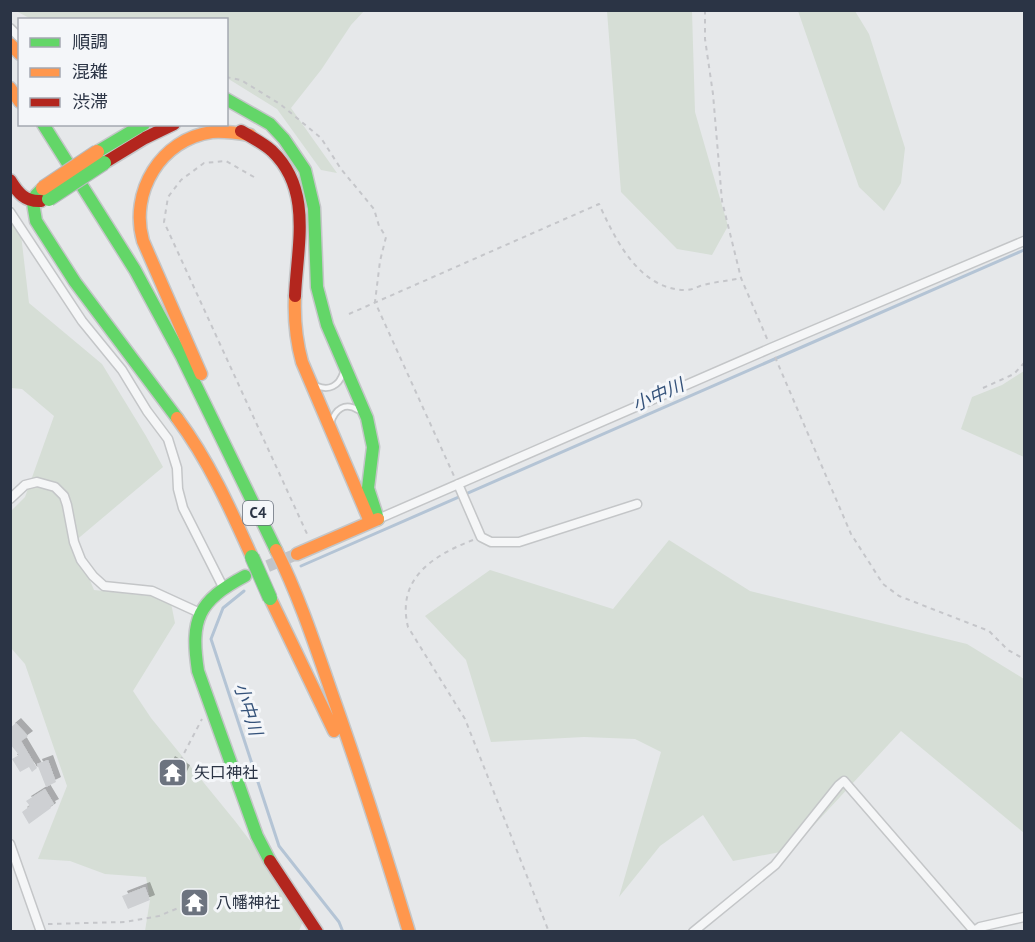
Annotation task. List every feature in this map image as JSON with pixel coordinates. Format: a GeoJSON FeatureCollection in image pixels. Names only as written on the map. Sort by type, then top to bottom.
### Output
{"type":"FeatureCollection","features":[{"type":"Feature","properties":{"kind":"main road"},"geometry":{"type":"LineString","coordinates":[[228,100],[270,124],[285,139],[305,170],[314,208],[317,287],[327,325],[368,418],[372,447],[368,488],[374,521]]}},
{"type":"Feature","properties":{"kind":"main road"},"geometry":{"type":"LineString","coordinates":[[228,107],[256,114]]}},
{"type":"Feature","properties":{"kind":"main road"},"geometry":{"type":"LineString","coordinates":[[228,125],[270,148],[286,166],[294,182],[299,199],[301,244],[295,321],[297,342],[309,380],[374,521]]}},
{"type":"Feature","properties":{"kind":"main road","name":"C4"},"geometry":{"type":"LineString","coordinates":[[35,126],[127,272],[225,456],[281,581],[369,831],[399,932]]}},
{"type":"Feature","properties":{"kind":"main road","name":"C4"},"geometry":{"type":"LineString","coordinates":[[44,126],[151,299],[187,367],[290,578],[366,791],[409,932]]}},
{"type":"Feature","properties":{"kind":"main road"},"geometry":{"type":"LineString","coordinates":[[32,202],[101,158],[141,126]]}},
{"type":"Feature","properties":{"kind":"main road"},"geometry":{"type":"LineString","coordinates":[[101,158],[170,126]]}},
{"type":"Feature","properties":{"kind":"main road"},"geometry":{"type":"LineString","coordinates":[[250,135],[206,133],[177,145],[164,155],[146,180],[140,210],[140,224],[149,257],[266,515],[290,578]]}},
{"type":"Feature","properties":{"kind":"main road"},"geometry":{"type":"LineString","coordinates":[[10,180],[19,194],[32,202]]}},
{"type":"Feature","properties":{"kind":"main road"},"geometry":{"type":"LineString","coordinates":[[32,202],[32,211],[36,221],[75,282],[194,441],[217,480],[270,598],[334,731]]}},
{"type":"Feature","properties":{"kind":"main road"},"geometry":{"type":"LineString","coordinates":[[297,554],[374,521]]}},
{"type":"Feature","properties":{"kind":"main road"},"geometry":{"type":"LineString","coordinates":[[245,576],[223,586],[205,604],[200,613],[194,631],[194,651],[198,671],[257,836],[276,872],[317,932]]}},
{"type":"Feature","properties":{"kind":"street"},"geometry":{"type":"LineString","coordinates":[[10,212],[82,321],[122,370],[147,411],[168,439],[177,468],[178,489],[183,508],[223,586]]}},
{"type":"Feature","properties":{"kind":"street"},"geometry":{"type":"LineString","coordinates":[[374,521],[459,487],[771,348],[1024,241]]}},
{"type":"Feature","properties":{"kind":"street"},"geometry":{"type":"LineString","coordinates":[[10,500],[25,485],[37,482],[55,487],[64,496],[74,542],[81,560],[104,586],[152,591],[200,613]]}},
{"type":"Feature","properties":{"kind":"street"},"geometry":{"type":"LineString","coordinates":[[459,487],[481,537],[492,542],[519,542],[637,504]]}},
{"type":"Feature","properties":{"kind":"street"},"geometry":{"type":"LineString","coordinates":[[693,932],[775,865],[844,781],[974,931],[980,927],[1024,917]]}},
{"type":"Feature","properties":{"kind":"street"},"geometry":{"type":"LineString","coordinates":[[10,844],[40,929]]}},
{"type":"Feature","properties":{"kind":"lane"},"geometry":{"type":"LineString","coordinates":[[309,380],[319,387],[332,387],[341,378],[343,362]]}},
{"type":"Feature","properties":{"kind":"lane"},"geometry":{"type":"LineString","coordinates":[[331,431],[333,416],[344,407],[356,408],[368,418]]}},
{"type":"Feature","properties":{"kind":"path"},"geometry":{"type":"LineString","coordinates":[[705,10],[705,39],[713,94],[722,201],[741,278],[852,534],[883,584],[899,596],[989,632],[1008,650],[1024,659]]}},
{"type":"Feature","properties":{"kind":"path"},"geometry":{"type":"LineString","coordinates":[[228,77],[241,80],[280,104],[321,138],[341,169],[374,209],[379,226],[386,237],[380,261],[375,302],[459,487]]}},
{"type":"Feature","properties":{"kind":"path"},"geometry":{"type":"LineString","coordinates":[[254,177],[226,161],[204,163],[181,180],[168,197],[164,222],[313,547]]}},
{"type":"Feature","properties":{"kind":"path"},"geometry":{"type":"LineString","coordinates":[[349,314],[599,204],[633,264],[649,279],[662,286],[690,290],[741,278]]}},
{"type":"Feature","properties":{"kind":"path"},"geometry":{"type":"LineString","coordinates":[[983,388],[1014,374],[1024,363]]}},
{"type":"Feature","properties":{"kind":"path"},"geometry":{"type":"LineString","coordinates":[[481,537],[438,555],[422,569],[405,600],[404,612],[408,627],[465,719],[549,932]]}},
{"type":"Feature","properties":{"kind":"path"},"geometry":{"type":"LineString","coordinates":[[180,761],[210,707]]}},
{"type":"Feature","properties":{"kind":"path"},"geometry":{"type":"LineString","coordinates":[[40,929],[124,922],[159,916],[188,904]]}},
{"type":"Feature","properties":{"kind":"shaded area"},"geometry":{"type":"Polygon","coordinates":[[[16,11],[364,11],[351,25],[321,70],[291,108],[337,173],[321,170],[277,109],[228,79],[228,18],[29,18],[16,11]]]}},
{"type":"Feature","properties":{"kind":"shaded area"},"geometry":{"type":"Polygon","coordinates":[[[607,11],[692,11],[695,112],[728,226],[712,255],[677,249],[621,192],[607,11]]]}},
{"type":"Feature","properties":{"kind":"shaded area"},"geometry":{"type":"Polygon","coordinates":[[[798,11],[855,11],[869,34],[905,148],[901,183],[884,211],[859,187],[798,11]]]}},
{"type":"Feature","properties":{"kind":"shaded area"},"geometry":{"type":"Polygon","coordinates":[[[10,213],[20,226],[29,303],[102,364],[163,467],[74,542],[94,590],[170,598],[175,623],[133,691],[151,718],[235,821],[306,914],[299,931],[145,931],[150,900],[146,877],[105,874],[70,861],[38,859],[67,786],[25,664],[11,648],[10,512],[25,497],[54,416],[22,389],[11,388],[10,213]]]}},
{"type":"Feature","properties":{"kind":"shaded area"},"geometry":{"type":"Polygon","coordinates":[[[1024,371],[1024,457],[961,429],[972,397],[1002,385],[1024,371]]]}},
{"type":"Feature","properties":{"kind":"shaded area"},"geometry":{"type":"Polygon","coordinates":[[[669,540],[750,591],[967,644],[1024,679],[1024,833],[901,731],[791,850],[733,861],[703,815],[660,846],[619,897],[661,752],[635,739],[584,737],[491,742],[466,660],[425,616],[490,570],[613,609],[669,540]]]}},
{"type":"Feature","properties":{"kind":"building"},"geometry":{"type":"Polygon","coordinates":[[[16,723],[28,736],[21,741],[37,768],[32,772],[29,767],[20,772],[12,759],[19,755],[10,744],[10,728],[16,723]]]}},
{"type":"Feature","properties":{"kind":"building"},"geometry":{"type":"Polygon","coordinates":[[[48,760],[56,782],[46,787],[37,764],[48,760]]]}},
{"type":"Feature","properties":{"kind":"building"},"geometry":{"type":"Polygon","coordinates":[[[170,761],[185,770],[179,782],[163,774],[170,761]]]}},
{"type":"Feature","properties":{"kind":"building"},"geometry":{"type":"Polygon","coordinates":[[[45,789],[54,804],[29,824],[22,812],[30,806],[26,801],[45,789]]]}},
{"type":"Feature","properties":{"kind":"building"},"geometry":{"type":"Polygon","coordinates":[[[145,887],[150,900],[128,909],[122,896],[145,887]]]}},
{"type":"Feature","properties":{"kind":"waterway","name":"小中川"},"geometry":{"type":"LineString","coordinates":[[301,566],[1024,250]]}},
{"type":"Feature","properties":{"kind":"waterway","name":"小中川"},"geometry":{"type":"LineString","coordinates":[[244,591],[223,608],[211,639],[279,846],[339,922],[343,932]]}},
{"type":"Feature","properties":{"kind":"tunnel"},"geometry":{"type":"LineString","coordinates":[[251,573],[297,554]]}},
{"type":"Feature","properties":{"kind":"traffic: fast"},"geometry":{"type":"LineString","coordinates":[[228,100],[270,124],[284,139],[305,170],[314,208],[317,287],[327,325],[367,418],[373,447],[368,488],[378,519]]}},
{"type":"Feature","properties":{"kind":"traffic: fast"},"geometry":{"type":"LineString","coordinates":[[44,126],[135,270],[182,357],[276,550]]}},
{"type":"Feature","properties":{"kind":"traffic: fast"},"geometry":{"type":"LineString","coordinates":[[97,152],[141,126]]}},
{"type":"Feature","properties":{"kind":"traffic: fast"},"geometry":{"type":"LineString","coordinates":[[49,199],[104,163]]}},
{"type":"Feature","properties":{"kind":"traffic: fast"},"geometry":{"type":"LineString","coordinates":[[43,188],[36,195],[33,203],[36,221],[75,282],[177,418]]}},
{"type":"Feature","properties":{"kind":"traffic: fast"},"geometry":{"type":"LineString","coordinates":[[252,557],[270,598]]}},
{"type":"Feature","properties":{"kind":"traffic: fast"},"geometry":{"type":"LineString","coordinates":[[245,576],[229,585],[207,603],[197,625],[196,653],[198,671],[257,836],[270,861]]}},
{"type":"Feature","properties":{"kind":"traffic: slow"},"geometry":{"type":"LineString","coordinates":[[10,44],[18,52]]}},
{"type":"Feature","properties":{"kind":"traffic: slow"},"geometry":{"type":"LineString","coordinates":[[10,88],[18,99]]}},
{"type":"Feature","properties":{"kind":"traffic: slow"},"geometry":{"type":"LineString","coordinates":[[201,374],[143,241],[140,223],[141,204],[145,187],[153,171],[178,145],[212,132],[250,135]]}},
{"type":"Feature","properties":{"kind":"traffic: slow"},"geometry":{"type":"LineString","coordinates":[[43,188],[97,152]]}},
{"type":"Feature","properties":{"kind":"traffic: slow"},"geometry":{"type":"LineString","coordinates":[[295,296],[296,329],[302,362],[368,517]]}},
{"type":"Feature","properties":{"kind":"traffic: slow"},"geometry":{"type":"LineString","coordinates":[[177,418],[209,468],[252,557]]}},
{"type":"Feature","properties":{"kind":"traffic: slow"},"geometry":{"type":"LineString","coordinates":[[297,554],[378,519]]}},
{"type":"Feature","properties":{"kind":"traffic: slow"},"geometry":{"type":"LineString","coordinates":[[276,550],[319,657],[409,932]]}},
{"type":"Feature","properties":{"kind":"traffic: slow"},"geometry":{"type":"LineString","coordinates":[[270,598],[334,731]]}},
{"type":"Feature","properties":{"kind":"traffic: jam"},"geometry":{"type":"LineString","coordinates":[[104,163],[170,126]]}},
{"type":"Feature","properties":{"kind":"traffic: jam"},"geometry":{"type":"LineString","coordinates":[[241,131],[272,151],[285,166],[293,183],[300,219],[295,296]]}},
{"type":"Feature","properties":{"kind":"traffic: jam"},"geometry":{"type":"LineString","coordinates":[[10,180],[22,196],[41,201]]}},
{"type":"Feature","properties":{"kind":"traffic: jam"},"geometry":{"type":"LineString","coordinates":[[270,861],[317,932]]}},
{"type":"Feature","properties":{"kind":"place","name":"矢口神社"},"geometry":{"type":"Point","coordinates":[173,772]}},
{"type":"Feature","properties":{"kind":"place","name":"八幡神社"},"geometry":{"type":"Point","coordinates":[195,902]}}]}
